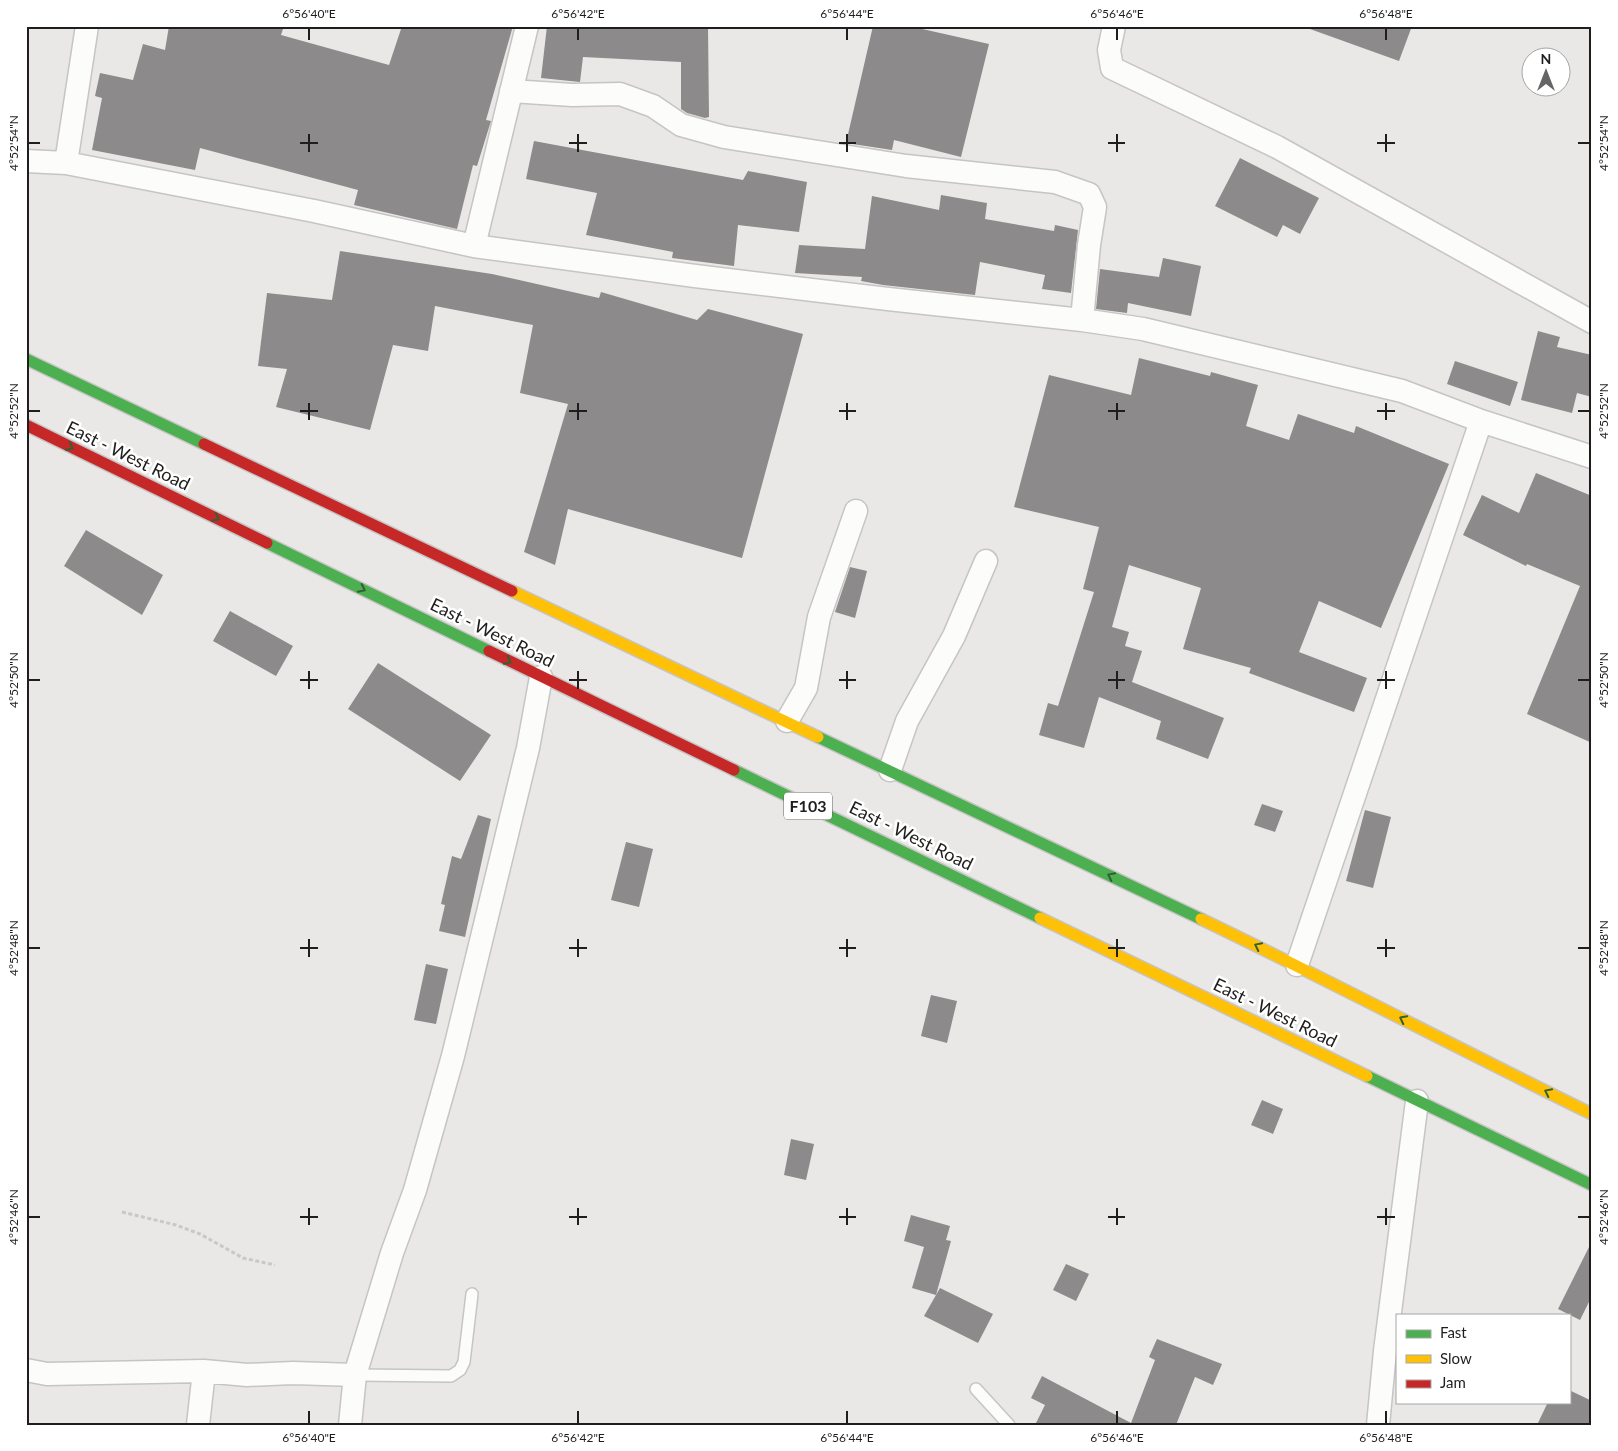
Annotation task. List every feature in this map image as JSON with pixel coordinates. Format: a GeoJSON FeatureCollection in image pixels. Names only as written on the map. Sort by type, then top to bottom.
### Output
{"type":"FeatureCollection","features":[{"type":"Feature","properties":{"kind":"main road"},"geometry":{"type":"LineString","coordinates":[[26,359],[1297,965],[1592,1114]]}},
{"type":"Feature","properties":{"kind":"main road","name":"East - West Road"},"geometry":{"type":"LineString","coordinates":[[26,425],[541,677],[1592,1185]]}},
{"type":"Feature","properties":{"kind":"street"},"geometry":{"type":"LineString","coordinates":[[66,163],[87,26]]}},
{"type":"Feature","properties":{"kind":"street"},"geometry":{"type":"LineString","coordinates":[[474,246],[527,26]]}},
{"type":"Feature","properties":{"kind":"street"},"geometry":{"type":"LineString","coordinates":[[1114,26],[1109,50],[1112,68],[1276,147],[1592,322]]}},
{"type":"Feature","properties":{"kind":"street"},"geometry":{"type":"LineString","coordinates":[[511,91],[572,95],[620,94],[653,106],[681,125],[724,136],[906,166],[1055,182],[1090,194],[1095,207],[1082,320]]}},
{"type":"Feature","properties":{"kind":"street"},"geometry":{"type":"LineString","coordinates":[[26,161],[66,163],[314,211],[474,246],[714,278],[1082,320],[1143,329],[1402,391],[1480,421],[1592,457]]}},
{"type":"Feature","properties":{"kind":"street"},"geometry":{"type":"LineString","coordinates":[[1297,965],[1480,421]]}},
{"type":"Feature","properties":{"kind":"street"},"geometry":{"type":"LineString","coordinates":[[787,721],[806,688],[819,617],[856,511]]}},
{"type":"Feature","properties":{"kind":"street"},"geometry":{"type":"LineString","coordinates":[[890,770],[907,721],[954,636],[986,561]]}},
{"type":"Feature","properties":{"kind":"street"},"geometry":{"type":"LineString","coordinates":[[350,1425],[355,1375],[392,1253],[415,1190],[453,1056],[528,748],[541,677]]}},
{"type":"Feature","properties":{"kind":"street"},"geometry":{"type":"LineString","coordinates":[[1378,1425],[1385,1351],[1417,1101]]}},
{"type":"Feature","properties":{"kind":"street"},"geometry":{"type":"LineString","coordinates":[[26,1370],[47,1374],[204,1371],[247,1375],[293,1373],[355,1375]]}},
{"type":"Feature","properties":{"kind":"street"},"geometry":{"type":"LineString","coordinates":[[198,1425],[204,1371]]}},
{"type":"Feature","properties":{"kind":"lane"},"geometry":{"type":"LineString","coordinates":[[355,1375],[451,1376],[460,1370],[464,1362],[472,1294]]}},
{"type":"Feature","properties":{"kind":"lane"},"geometry":{"type":"LineString","coordinates":[[976,1389],[1009,1425]]}},
{"type":"Feature","properties":{"kind":"path"},"geometry":{"type":"LineString","coordinates":[[122,1212],[176,1224],[200,1234],[243,1258],[275,1265]]}},
{"type":"Feature","properties":{"kind":"building"},"geometry":{"type":"Polygon","coordinates":[[[169,26],[284,26],[281,35],[389,65],[402,26],[513,26],[486,120],[491,121],[477,166],[473,165],[457,229],[354,205],[358,190],[200,148],[195,170],[92,150],[102,98],[95,96],[100,73],[133,80],[143,44],[165,50],[169,26]]]}},
{"type":"Feature","properties":{"kind":"building"},"geometry":{"type":"Polygon","coordinates":[[[547,26],[708,26],[709,117],[705,118],[687,113],[681,109],[681,62],[583,57],[580,82],[541,78],[547,26]]]}},
{"type":"Feature","properties":{"kind":"building"},"geometry":{"type":"Polygon","coordinates":[[[873,26],[909,26],[989,44],[961,157],[894,140],[892,150],[846,143],[873,26]]]}},
{"type":"Feature","properties":{"kind":"building"},"geometry":{"type":"Polygon","coordinates":[[[1311,26],[1412,26],[1399,61],[1310,29],[1311,26]]]}},
{"type":"Feature","properties":{"kind":"building"},"geometry":{"type":"Polygon","coordinates":[[[534,141],[743,180],[748,171],[807,182],[799,232],[738,225],[734,266],[672,258],[673,252],[586,235],[597,193],[526,179],[534,141]]]}},
{"type":"Feature","properties":{"kind":"building"},"geometry":{"type":"Polygon","coordinates":[[[1240,158],[1319,198],[1300,234],[1283,225],[1277,237],[1215,206],[1240,158]]]}},
{"type":"Feature","properties":{"kind":"building"},"geometry":{"type":"Polygon","coordinates":[[[941,195],[987,203],[985,219],[1054,231],[1055,225],[1078,230],[1071,293],[1042,289],[1045,275],[980,262],[975,295],[883,285],[861,281],[862,277],[795,273],[799,245],[865,249],[872,196],[939,210],[941,195]]]}},
{"type":"Feature","properties":{"kind":"building"},"geometry":{"type":"Polygon","coordinates":[[[340,251],[492,274],[599,298],[601,292],[697,320],[708,309],[803,334],[742,558],[568,509],[555,565],[524,552],[568,404],[520,393],[533,325],[435,306],[428,351],[393,345],[370,430],[276,407],[287,369],[258,366],[267,293],[332,300],[340,251]]]}},
{"type":"Feature","properties":{"kind":"building"},"geometry":{"type":"Polygon","coordinates":[[[1163,258],[1201,266],[1191,316],[1128,303],[1127,313],[1096,309],[1100,269],[1159,277],[1163,258]]]}},
{"type":"Feature","properties":{"kind":"building"},"geometry":{"type":"Polygon","coordinates":[[[1538,331],[1560,337],[1557,347],[1592,355],[1592,397],[1577,393],[1572,413],[1521,400],[1538,331]]]}},
{"type":"Feature","properties":{"kind":"building"},"geometry":{"type":"Polygon","coordinates":[[[1139,358],[1210,376],[1211,372],[1258,385],[1246,426],[1289,440],[1298,414],[1354,433],[1356,426],[1449,464],[1381,628],[1319,601],[1299,652],[1367,678],[1354,712],[1249,673],[1251,668],[1183,649],[1201,588],[1129,565],[1112,627],[1129,632],[1125,646],[1142,651],[1132,682],[1224,718],[1208,759],[1156,739],[1161,721],[1099,697],[1084,748],[1039,735],[1048,703],[1058,706],[1094,592],[1083,589],[1099,527],[1014,507],[1049,375],[1131,395],[1139,358]]]}},
{"type":"Feature","properties":{"kind":"building"},"geometry":{"type":"Polygon","coordinates":[[[1455,361],[1518,382],[1510,406],[1447,384],[1455,361]]]}},
{"type":"Feature","properties":{"kind":"building"},"geometry":{"type":"Polygon","coordinates":[[[1536,473],[1592,496],[1592,743],[1527,714],[1580,586],[1527,564],[1526,566],[1463,535],[1482,495],[1519,513],[1536,473]]]}},
{"type":"Feature","properties":{"kind":"building"},"geometry":{"type":"Polygon","coordinates":[[[86,530],[163,575],[142,615],[64,566],[86,530]]]}},
{"type":"Feature","properties":{"kind":"building"},"geometry":{"type":"Polygon","coordinates":[[[850,567],[867,571],[855,618],[835,612],[850,567]]]}},
{"type":"Feature","properties":{"kind":"building"},"geometry":{"type":"Polygon","coordinates":[[[230,611],[293,646],[276,676],[213,641],[230,611]]]}},
{"type":"Feature","properties":{"kind":"building"},"geometry":{"type":"Polygon","coordinates":[[[378,663],[491,735],[460,781],[348,709],[378,663]]]}},
{"type":"Feature","properties":{"kind":"building"},"geometry":{"type":"Polygon","coordinates":[[[1262,804],[1283,811],[1275,832],[1254,825],[1262,804]]]}},
{"type":"Feature","properties":{"kind":"building"},"geometry":{"type":"Polygon","coordinates":[[[1365,810],[1391,817],[1373,888],[1346,881],[1365,810]]]}},
{"type":"Feature","properties":{"kind":"building"},"geometry":{"type":"Polygon","coordinates":[[[478,815],[491,819],[465,937],[439,931],[445,905],[441,904],[452,856],[461,859],[478,815]]]}},
{"type":"Feature","properties":{"kind":"building"},"geometry":{"type":"Polygon","coordinates":[[[626,842],[653,849],[639,907],[611,900],[626,842]]]}},
{"type":"Feature","properties":{"kind":"building"},"geometry":{"type":"Polygon","coordinates":[[[426,964],[448,969],[436,1024],[414,1020],[426,964]]]}},
{"type":"Feature","properties":{"kind":"building"},"geometry":{"type":"Polygon","coordinates":[[[931,995],[957,1001],[947,1043],[921,1036],[931,995]]]}},
{"type":"Feature","properties":{"kind":"building"},"geometry":{"type":"Polygon","coordinates":[[[1262,1100],[1283,1109],[1273,1134],[1251,1125],[1262,1100]]]}},
{"type":"Feature","properties":{"kind":"building"},"geometry":{"type":"Polygon","coordinates":[[[791,1139],[814,1144],[806,1180],[784,1175],[791,1139]]]}},
{"type":"Feature","properties":{"kind":"building"},"geometry":{"type":"Polygon","coordinates":[[[911,1215],[950,1226],[946,1240],[951,1241],[936,1295],[912,1288],[924,1247],[904,1241],[911,1215]]]}},
{"type":"Feature","properties":{"kind":"building"},"geometry":{"type":"Polygon","coordinates":[[[1592,1241],[1592,1296],[1580,1320],[1558,1309],[1592,1241]]]}},
{"type":"Feature","properties":{"kind":"building"},"geometry":{"type":"Polygon","coordinates":[[[1066,1264],[1089,1274],[1076,1301],[1053,1290],[1066,1264]]]}},
{"type":"Feature","properties":{"kind":"building"},"geometry":{"type":"Polygon","coordinates":[[[940,1288],[993,1314],[978,1343],[924,1316],[940,1288]]]}},
{"type":"Feature","properties":{"kind":"building"},"geometry":{"type":"Polygon","coordinates":[[[1157,1339],[1222,1364],[1213,1385],[1195,1377],[1176,1425],[1035,1425],[1045,1405],[1031,1398],[1042,1376],[1131,1423],[1155,1360],[1149,1357],[1157,1339]]]}},
{"type":"Feature","properties":{"kind":"building"},"geometry":{"type":"Polygon","coordinates":[[[1570,1390],[1592,1401],[1592,1425],[1537,1425],[1547,1404],[1570,1404],[1570,1390]]]}},
{"type":"Feature","properties":{"kind":"traffic: fast"},"geometry":{"type":"LineString","coordinates":[[26,359],[204,444]]}},
{"type":"Feature","properties":{"kind":"traffic: fast"},"geometry":{"type":"LineString","coordinates":[[267,543],[489,651]]}},
{"type":"Feature","properties":{"kind":"traffic: fast"},"geometry":{"type":"LineString","coordinates":[[818,737],[1201,919]]}},
{"type":"Feature","properties":{"kind":"traffic: fast"},"geometry":{"type":"LineString","coordinates":[[734,770],[1040,918]]}},
{"type":"Feature","properties":{"kind":"traffic: fast"},"geometry":{"type":"LineString","coordinates":[[1367,1076],[1592,1185]]}},
{"type":"Feature","properties":{"kind":"traffic: slow"},"geometry":{"type":"LineString","coordinates":[[512,591],[818,737]]}},
{"type":"Feature","properties":{"kind":"traffic: slow"},"geometry":{"type":"LineString","coordinates":[[1040,918],[1367,1076]]}},
{"type":"Feature","properties":{"kind":"traffic: slow"},"geometry":{"type":"LineString","coordinates":[[1201,919],[1592,1114]]}},
{"type":"Feature","properties":{"kind":"traffic: jam"},"geometry":{"type":"LineString","coordinates":[[26,425],[267,543]]}},
{"type":"Feature","properties":{"kind":"traffic: jam"},"geometry":{"type":"LineString","coordinates":[[204,444],[512,591]]}},
{"type":"Feature","properties":{"kind":"traffic: jam"},"geometry":{"type":"LineString","coordinates":[[489,651],[734,770]]}}]}
